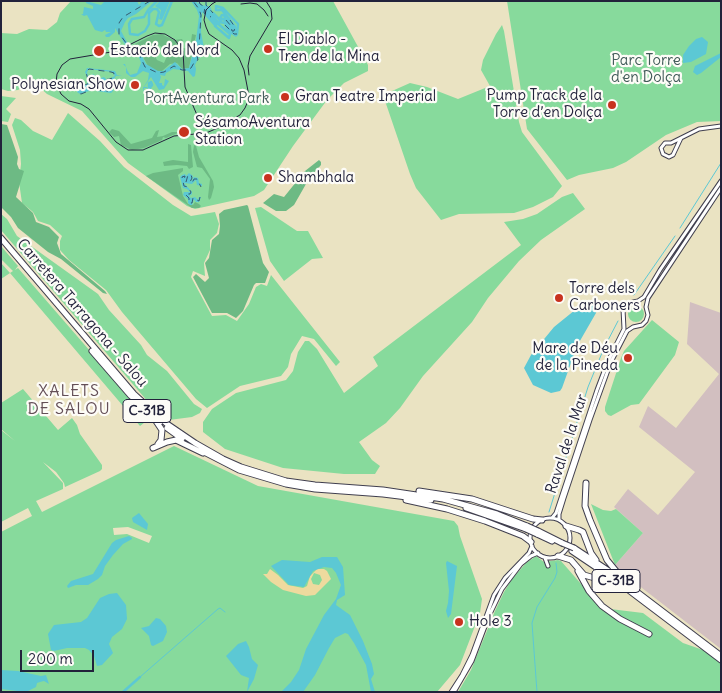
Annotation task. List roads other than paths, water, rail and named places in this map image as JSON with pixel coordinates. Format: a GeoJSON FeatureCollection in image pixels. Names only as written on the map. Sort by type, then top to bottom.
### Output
{"type":"FeatureCollection","features":[{"type":"Feature","properties":{"kind":"highway","name":"Carretera Tarragona - Salou"},"geometry":{"type":"LineString","coordinates":[[1,238],[134,394],[167,424],[202,448],[241,467],[286,481],[347,489]]}},
{"type":"Feature","properties":{"kind":"highway","name":"Carretera Tarragona - Salou"},"geometry":{"type":"LineString","coordinates":[[1,243],[114,377],[149,413],[173,433],[207,454],[239,470],[266,479],[315,489],[389,491],[443,499],[497,514],[573,550],[659,611]]}},
{"type":"Feature","properties":{"kind":"highway"},"geometry":{"type":"LineString","coordinates":[[149,413],[162,430],[161,440],[153,448],[176,440],[207,454]]}},
{"type":"Feature","properties":{"kind":"highway"},"geometry":{"type":"LineString","coordinates":[[586,483],[585,506],[604,555],[616,571],[641,592],[659,611]]}},
{"type":"Feature","properties":{"kind":"highway"},"geometry":{"type":"LineString","coordinates":[[347,489],[383,488],[444,494],[490,504],[533,519],[542,520]]}},
{"type":"Feature","properties":{"kind":"highway"},"geometry":{"type":"LineString","coordinates":[[347,489],[411,500],[447,509],[523,536],[531,544]]}},
{"type":"Feature","properties":{"kind":"highway"},"geometry":{"type":"LineString","coordinates":[[566,526],[582,531],[595,558],[641,592]]}},
{"type":"Feature","properties":{"kind":"highway"},"geometry":{"type":"LineString","coordinates":[[555,557],[569,558],[584,575],[615,583],[659,611]]}},
{"type":"Feature","properties":{"kind":"highway"},"geometry":{"type":"LineString","coordinates":[[573,562],[586,586],[602,606],[620,619],[649,634]]}},
{"type":"Feature","properties":{"kind":"highway","name":"C-31B"},"geometry":{"type":"LineString","coordinates":[[659,611],[721,656]]}},
{"type":"Feature","properties":{"kind":"highway","name":"C-31B"},"geometry":{"type":"LineString","coordinates":[[659,611],[721,660]]}},
{"type":"Feature","properties":{"kind":"street"},"geometry":{"type":"LineString","coordinates":[[681,138],[671,156],[662,154],[661,150],[666,143],[671,143],[681,138],[699,129],[721,126]]}},
{"type":"Feature","properties":{"kind":"street"},"geometry":{"type":"LineString","coordinates":[[671,143],[675,148]]}},
{"type":"Feature","properties":{"kind":"street","name":"Raval de la Mar"},"geometry":{"type":"LineString","coordinates":[[552,518],[557,510],[608,361],[624,329],[623,312],[625,307],[644,297],[660,270],[721,181]]}},
{"type":"Feature","properties":{"kind":"street","name":"Raval de la Mar"},"geometry":{"type":"LineString","coordinates":[[560,520],[559,514],[564,498],[602,386],[627,331],[646,321],[648,298],[721,188]]}},
{"type":"Feature","properties":{"kind":"street"},"geometry":{"type":"LineString","coordinates":[[638,301],[646,307]]}},
{"type":"Feature","properties":{"kind":"street"},"geometry":{"type":"LineString","coordinates":[[625,321],[633,327]]}},
{"type":"Feature","properties":{"kind":"street"},"geometry":{"type":"LineString","coordinates":[[453,692],[472,655],[494,595],[505,578],[529,553],[531,544],[530,534],[533,527],[542,520],[552,518],[560,520],[566,526],[570,535],[569,543],[564,551],[555,557],[548,566],[545,557]]}},
{"type":"Feature","properties":{"kind":"street"},"geometry":{"type":"LineString","coordinates":[[531,544],[538,553],[545,557],[555,557]]}},
{"type":"Feature","properties":{"kind":"street"},"geometry":{"type":"LineString","coordinates":[[453,692],[472,661],[489,616],[502,589],[521,564],[538,553]]}},
{"type":"Feature","properties":{"kind":"water"},"geometry":{"type":"Polygon","coordinates":[[[86,1],[101,5],[105,1],[137,1],[139,5],[142,1],[145,3],[152,1],[128,18],[121,31],[127,42],[140,52],[146,64],[158,71],[163,71],[175,62],[182,69],[189,68],[196,41],[199,16],[191,1],[196,1],[198,4],[199,1],[200,4],[205,6],[206,1],[207,6],[210,6],[220,23],[215,27],[202,12],[201,32],[204,48],[195,65],[195,76],[193,77],[188,71],[173,69],[166,73],[165,76],[160,75],[159,83],[162,83],[162,85],[164,86],[165,79],[169,81],[164,89],[159,90],[151,77],[144,87],[147,87],[149,95],[147,88],[144,88],[144,92],[143,88],[148,80],[149,73],[143,71],[135,77],[131,77],[126,73],[126,67],[130,75],[137,73],[141,63],[138,54],[126,46],[115,28],[115,32],[109,37],[105,35],[111,32],[95,30],[87,15],[81,14],[83,14],[84,7],[93,9],[93,6],[86,3],[86,1]]]}},
{"type":"Feature","properties":{"kind":"water"},"geometry":{"type":"Polygon","coordinates":[[[160,1],[170,1],[162,20],[159,19],[161,10],[155,6],[160,1]]]}},
{"type":"Feature","properties":{"kind":"water"},"geometry":{"type":"Polygon","coordinates":[[[229,17],[236,26],[238,35],[236,37],[228,32],[224,25],[229,17]]]}},
{"type":"Feature","properties":{"kind":"water"},"geometry":{"type":"Polygon","coordinates":[[[702,37],[708,42],[706,54],[691,62],[683,63],[683,55],[689,46],[696,39],[702,37]]]}},
{"type":"Feature","properties":{"kind":"water"},"geometry":{"type":"Polygon","coordinates":[[[721,53],[721,57],[701,73],[697,75],[693,72],[695,66],[721,53]]]}},
{"type":"Feature","properties":{"kind":"water"},"geometry":{"type":"Polygon","coordinates":[[[87,68],[115,71],[117,75],[122,75],[116,76],[112,82],[113,91],[111,93],[96,91],[101,88],[109,89],[107,85],[80,94],[77,92],[79,86],[87,84],[85,72],[87,68]],[[89,69],[87,72],[89,81],[93,74],[99,79],[104,77],[109,79],[115,76],[112,72],[89,69]]]}},
{"type":"Feature","properties":{"kind":"water"},"geometry":{"type":"Polygon","coordinates":[[[189,173],[193,176],[191,182],[194,177],[198,178],[199,183],[202,184],[202,186],[197,185],[196,180],[192,184],[184,183],[192,192],[189,196],[191,198],[195,197],[198,200],[201,197],[199,202],[196,202],[194,199],[192,205],[188,203],[188,199],[183,195],[184,192],[190,192],[183,188],[180,177],[185,174],[186,176],[189,173]]]}},
{"type":"Feature","properties":{"kind":"water"},"geometry":{"type":"Polygon","coordinates":[[[591,304],[596,307],[596,313],[577,346],[560,391],[551,393],[533,385],[524,368],[531,355],[554,327],[575,310],[591,304]]]}},
{"type":"Feature","properties":{"kind":"water"},"geometry":{"type":"Polygon","coordinates":[[[139,513],[148,524],[147,530],[133,522],[132,518],[139,513]]]}},
{"type":"Feature","properties":{"kind":"water"},"geometry":{"type":"Polygon","coordinates":[[[129,536],[132,539],[123,544],[113,555],[98,579],[88,585],[76,585],[68,588],[67,586],[71,581],[93,574],[112,543],[129,536]]]}},
{"type":"Feature","properties":{"kind":"water"},"geometry":{"type":"Polygon","coordinates":[[[322,557],[337,557],[343,567],[345,595],[337,600],[336,605],[350,615],[363,641],[372,664],[374,674],[371,679],[375,692],[371,692],[366,665],[354,643],[348,634],[345,633],[335,638],[315,675],[303,692],[281,692],[299,670],[306,649],[324,615],[336,599],[341,585],[332,568],[324,567],[313,571],[304,587],[289,585],[271,566],[282,560],[310,562],[322,557]]]}},
{"type":"Feature","properties":{"kind":"water"},"geometry":{"type":"Polygon","coordinates":[[[447,561],[457,566],[451,614],[448,618],[446,611],[449,591],[447,561]]]}},
{"type":"Feature","properties":{"kind":"water"},"geometry":{"type":"Polygon","coordinates":[[[117,593],[126,605],[127,619],[122,629],[112,637],[109,644],[113,653],[102,665],[97,666],[94,656],[85,648],[51,650],[48,634],[54,625],[81,622],[87,618],[100,598],[117,593]]]}},
{"type":"Feature","properties":{"kind":"water"},"geometry":{"type":"Polygon","coordinates":[[[156,618],[160,619],[166,626],[167,632],[163,641],[153,646],[149,636],[141,628],[149,626],[156,618]]]}},
{"type":"Feature","properties":{"kind":"water"},"geometry":{"type":"Polygon","coordinates":[[[246,641],[252,659],[258,665],[254,679],[247,692],[249,678],[241,675],[226,656],[238,644],[246,641]]]}},
{"type":"Feature","properties":{"kind":"water"},"geometry":{"type":"Polygon","coordinates":[[[1,670],[18,671],[41,676],[46,675],[49,684],[44,681],[37,683],[36,687],[26,692],[1,689],[1,670]]]}},
{"type":"Feature","properties":{"kind":"waterway"},"geometry":{"type":"LineString","coordinates":[[157,1],[144,17],[132,19],[129,24],[130,34],[138,35],[145,31],[149,24],[149,13],[153,9],[157,9],[159,12],[156,24],[162,25],[172,1]]}},
{"type":"Feature","properties":{"kind":"waterway"},"geometry":{"type":"LineString","coordinates":[[230,20],[222,10],[216,10],[216,6],[223,8],[238,24],[237,34]]}},
{"type":"Feature","properties":{"kind":"waterway"},"geometry":{"type":"LineString","coordinates":[[213,13],[221,21]]}},
{"type":"Feature","properties":{"kind":"waterway"},"geometry":{"type":"LineString","coordinates":[[217,23],[230,34],[229,38],[215,26],[217,22],[225,23],[225,20],[220,18],[222,15],[224,15],[226,20]]}},
{"type":"Feature","properties":{"kind":"waterway"},"geometry":{"type":"LineString","coordinates":[[151,82],[152,85],[149,89],[149,83],[151,82]]}},
{"type":"Feature","properties":{"kind":"waterway"},"geometry":{"type":"LineString","coordinates":[[680,228],[721,163]]}},
{"type":"Feature","properties":{"kind":"waterway"},"geometry":{"type":"LineString","coordinates":[[634,295],[675,236]]}},
{"type":"Feature","properties":{"kind":"waterway"},"geometry":{"type":"LineString","coordinates":[[549,512],[588,387],[604,348],[618,321]]}},
{"type":"Feature","properties":{"kind":"waterway"},"geometry":{"type":"LineString","coordinates":[[537,692],[532,623],[537,607],[555,578],[557,572],[556,563]]}},
{"type":"Feature","properties":{"kind":"waterway"},"geometry":{"type":"LineString","coordinates":[[140,677],[218,609],[220,608],[225,612]]}},
{"type":"Feature","properties":{"kind":"waterway"},"geometry":{"type":"LineString","coordinates":[[123,692],[140,677]]}},
{"type":"Feature","properties":{"kind":"railway"},"geometry":{"type":"LineString","coordinates":[[217,1],[206,10],[204,20],[206,27],[209,34],[232,50],[239,58],[244,70],[248,91],[248,101],[245,108],[240,115],[229,121]]}},
{"type":"Feature","properties":{"kind":"railway"},"geometry":{"type":"LineString","coordinates":[[249,75],[250,56],[272,19],[271,9],[266,1]]}},
{"type":"Feature","properties":{"kind":"railway"},"geometry":{"type":"LineString","coordinates":[[241,4],[257,4],[268,16]]}},
{"type":"Feature","properties":{"kind":"railway"},"geometry":{"type":"LineString","coordinates":[[224,123],[209,123],[197,115],[185,87],[183,51],[175,40],[165,34],[155,33],[117,51],[70,59],[62,65],[57,74],[56,83],[61,94],[69,101],[81,104],[89,109],[116,142],[128,150],[143,150],[174,136],[206,133],[225,125]]}},
{"type":"Feature","properties":{"kind":"place","name":"El Diablo - Tren de la Mina"},"geometry":{"type":"Point","coordinates":[268,49]}},
{"type":"Feature","properties":{"kind":"place","name":"Estació del Nord"},"geometry":{"type":"Point","coordinates":[99,51]}},
{"type":"Feature","properties":{"kind":"place","name":"Polynesian Show"},"geometry":{"type":"Point","coordinates":[135,85]}},
{"type":"Feature","properties":{"kind":"place","name":"Gran Teatre Imperial"},"geometry":{"type":"Point","coordinates":[285,97]}},
{"type":"Feature","properties":{"kind":"place","name":"Pump Track de la Torre d’en Dolça"},"geometry":{"type":"Point","coordinates":[612,105]}},
{"type":"Feature","properties":{"kind":"place","name":"SésamoAventura Station"},"geometry":{"type":"Point","coordinates":[184,132]}},
{"type":"Feature","properties":{"kind":"place","name":"Shambhala"},"geometry":{"type":"Point","coordinates":[268,178]}},
{"type":"Feature","properties":{"kind":"place","name":"Torre dels Carboners"},"geometry":{"type":"Point","coordinates":[559,298]}},
{"type":"Feature","properties":{"kind":"place","name":"Mare de Déu de la Pineda"},"geometry":{"type":"Point","coordinates":[628,358]}},
{"type":"Feature","properties":{"kind":"place","name":"Hole 3"},"geometry":{"type":"Point","coordinates":[459,622]}},
{"type":"Feature","properties":{"kind":"district","name":"XALETS DE SALOU"},"geometry":{"type":"Point","coordinates":[69,400]}},
{"type":"Feature","properties":{"kind":"park label","name":"Parc Torre d'en Dolça"},"geometry":{"type":"Point","coordinates":[646,70]}},
{"type":"Feature","properties":{"kind":"park label","name":"PortAventura Park"},"geometry":{"type":"Point","coordinates":[207,99]}}]}
